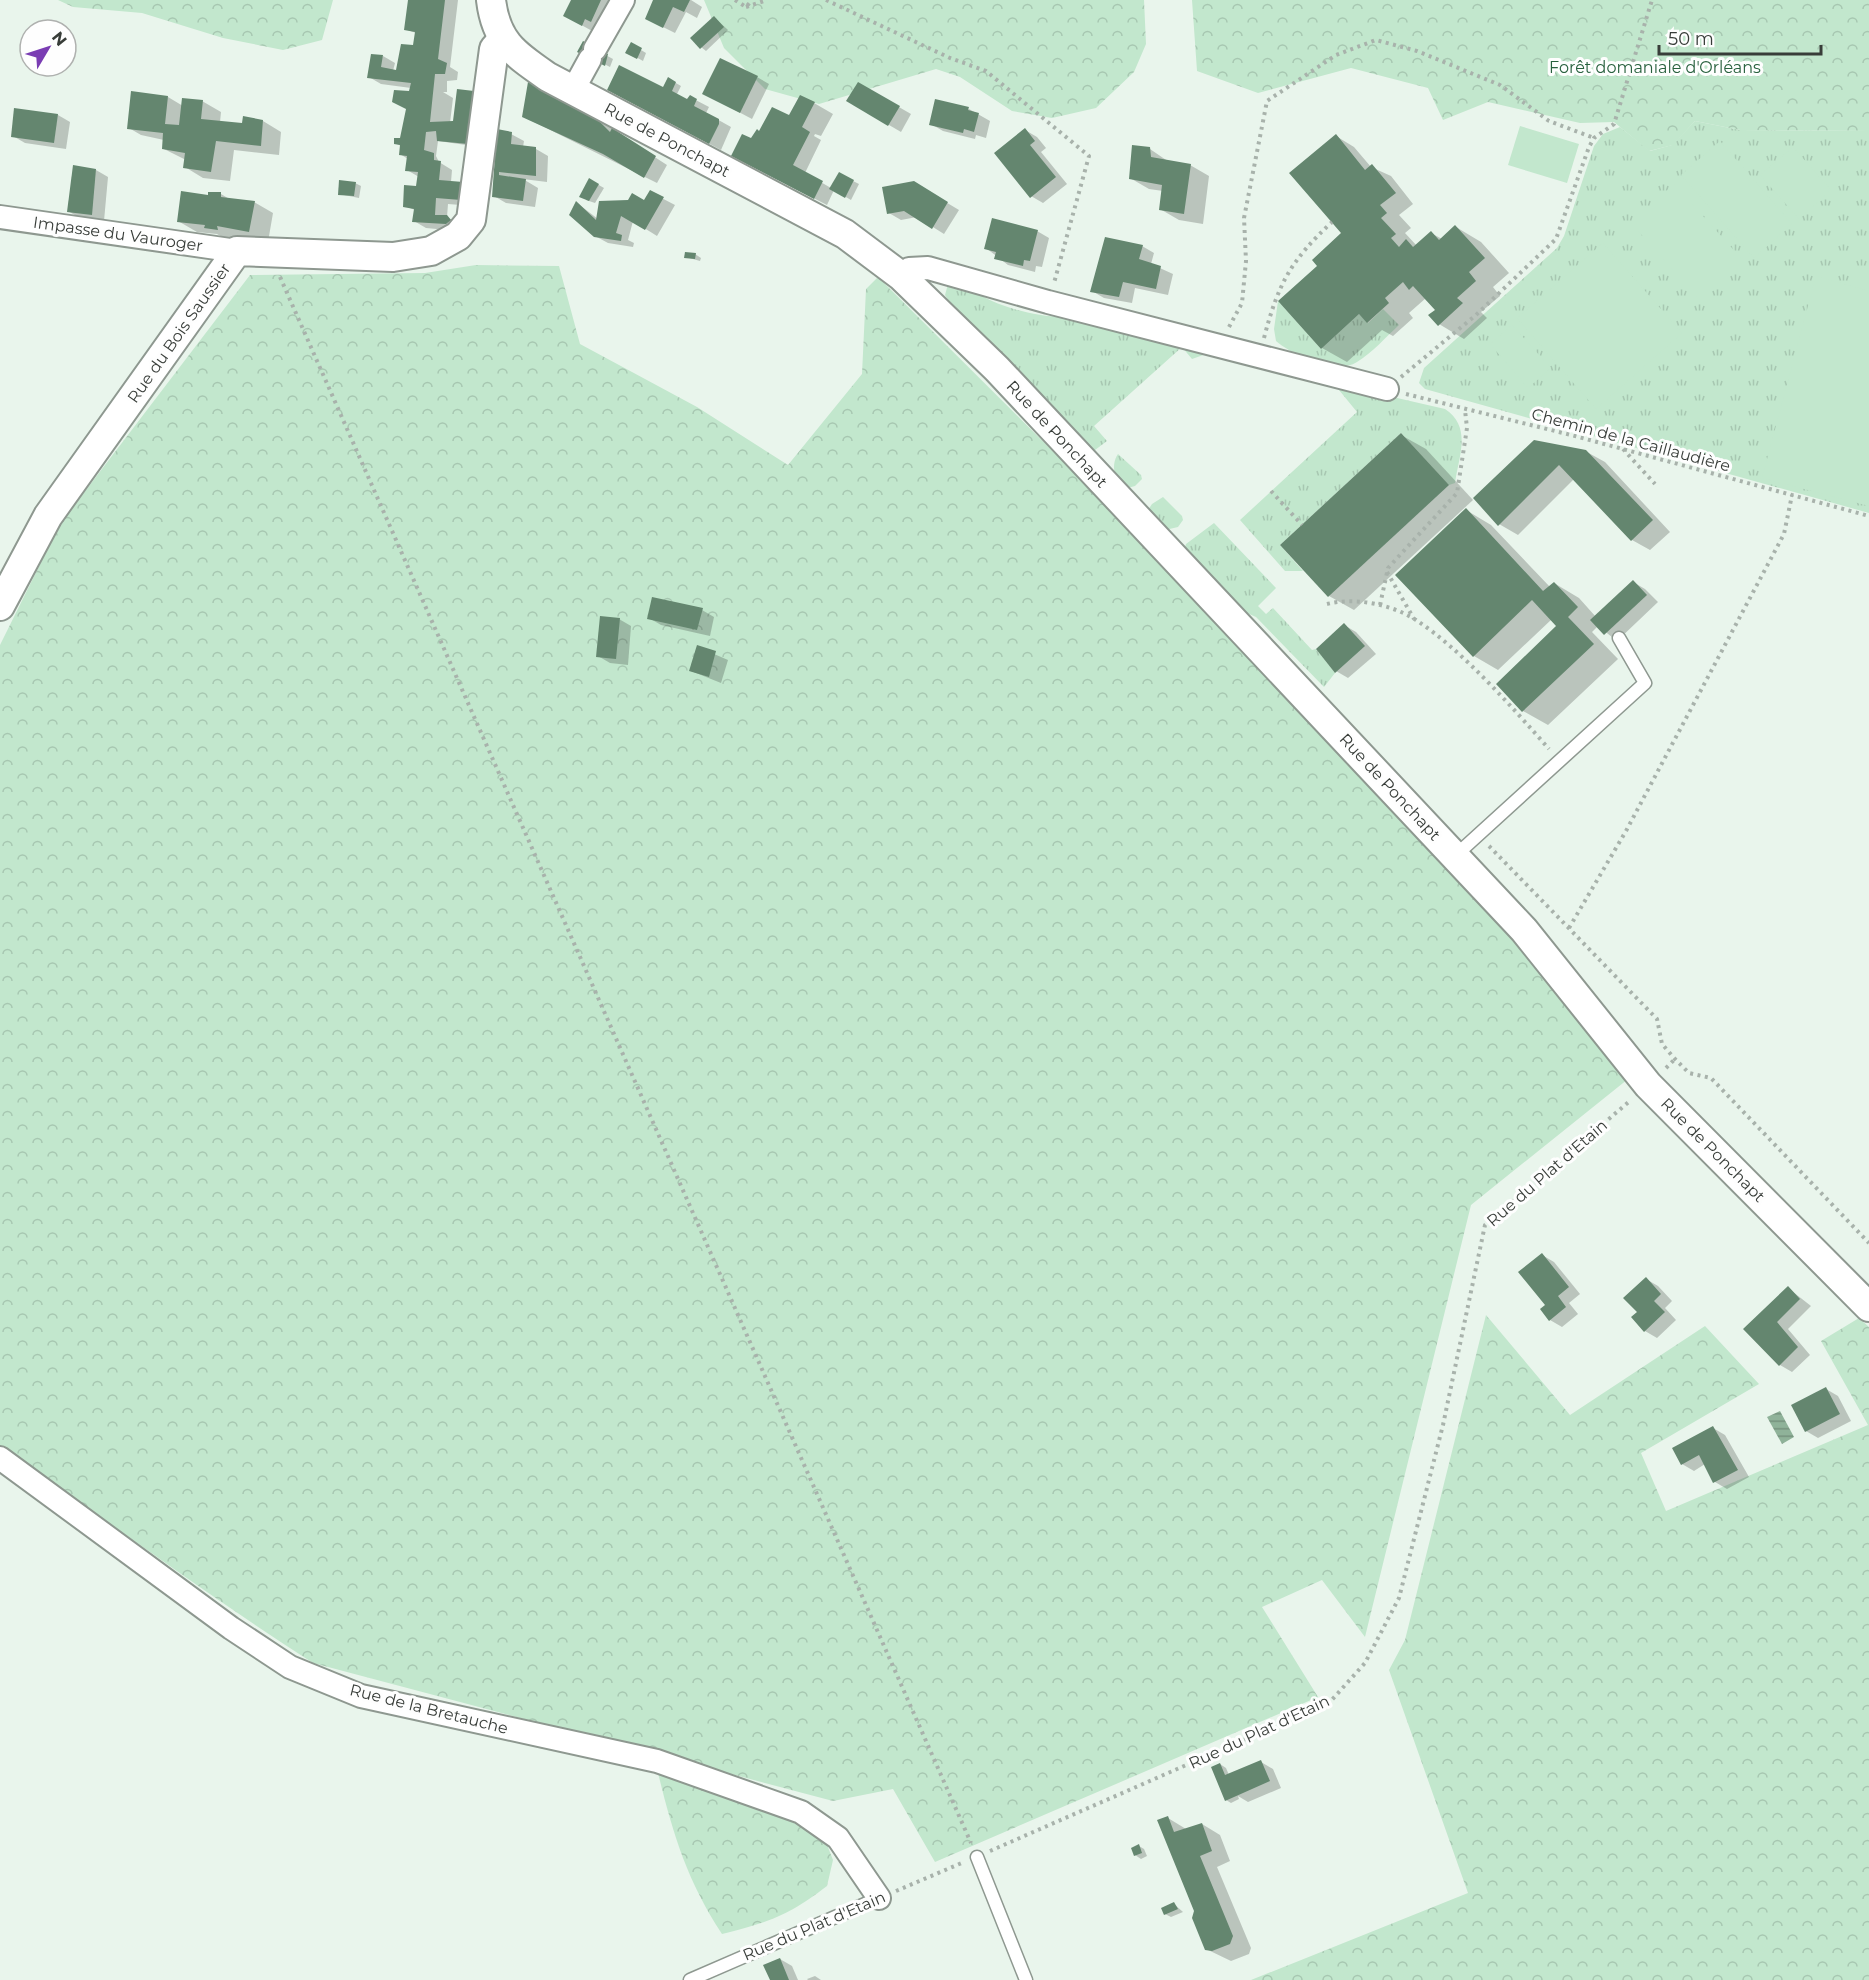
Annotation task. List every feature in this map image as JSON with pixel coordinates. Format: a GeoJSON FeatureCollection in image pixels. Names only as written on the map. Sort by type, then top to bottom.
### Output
{"type":"FeatureCollection","features":[{"type":"Feature","properties":{"kind":"street","name":"Rue de Ponchapt"},"geometry":{"type":"LineString","coordinates":[[491,0],[493,18],[502,40],[524,61],[573,90],[845,234],[901,276],[997,369],[1524,930],[1648,1085],[1869,1307]]}},
{"type":"Feature","properties":{"kind":"street"},"geometry":{"type":"LineString","coordinates":[[573,90],[622,0]]}},
{"type":"Feature","properties":{"kind":"street","name":"Rue du Bois Saussier"},"geometry":{"type":"LineString","coordinates":[[0,606],[48,516],[237,251],[268,250],[393,257],[431,251],[458,236],[471,220],[494,49],[502,40]]}},
{"type":"Feature","properties":{"kind":"street","name":"Impasse du Vauroger"},"geometry":{"type":"LineString","coordinates":[[0,217],[237,251]]}},
{"type":"Feature","properties":{"kind":"street"},"geometry":{"type":"LineString","coordinates":[[901,276],[909,269],[928,268],[1048,302],[1387,389]]}},
{"type":"Feature","properties":{"kind":"street","name":"Rue de la Bretauche"},"geometry":{"type":"LineString","coordinates":[[0,1458],[231,1628],[290,1666],[361,1696],[657,1761],[801,1812],[838,1838],[879,1898]]}},
{"type":"Feature","properties":{"kind":"lane"},"geometry":{"type":"LineString","coordinates":[[1455,856],[1645,683],[1619,638]]}},
{"type":"Feature","properties":{"kind":"lane"},"geometry":{"type":"LineString","coordinates":[[977,1857],[1026,1980]]}},
{"type":"Feature","properties":{"kind":"lane","name":"Rue du Plat d'Etain"},"geometry":{"type":"LineString","coordinates":[[690,1980],[879,1898]]}},
{"type":"Feature","properties":{"kind":"path"},"geometry":{"type":"LineString","coordinates":[[735,0],[747,7],[767,0]]}},
{"type":"Feature","properties":{"kind":"path"},"geometry":{"type":"LineString","coordinates":[[747,7],[752,0]]}},
{"type":"Feature","properties":{"kind":"path"},"geometry":{"type":"LineString","coordinates":[[826,0],[950,58],[986,71],[1089,156],[1048,302]]}},
{"type":"Feature","properties":{"kind":"path"},"geometry":{"type":"LineString","coordinates":[[1387,389],[1476,315],[1556,239],[1594,138],[1614,124],[1652,0]]}},
{"type":"Feature","properties":{"kind":"path"},"geometry":{"type":"LineString","coordinates":[[1219,346],[1242,303],[1246,261],[1244,218],[1267,101],[1336,55],[1376,39],[1417,51],[1500,85],[1548,121],[1594,138]]}},
{"type":"Feature","properties":{"kind":"path"},"geometry":{"type":"LineString","coordinates":[[1260,356],[1276,295],[1288,271],[1304,248],[1332,222]]}},
{"type":"Feature","properties":{"kind":"path"},"geometry":{"type":"LineString","coordinates":[[268,250],[977,1857]]}},
{"type":"Feature","properties":{"kind":"path","name":"Chemin de la Caillaudière"},"geometry":{"type":"LineString","coordinates":[[1387,389],[1622,449],[1869,516]]}},
{"type":"Feature","properties":{"kind":"path"},"geometry":{"type":"LineString","coordinates":[[1380,605],[1387,572],[1457,493],[1467,428],[1465,410]]}},
{"type":"Feature","properties":{"kind":"path"},"geometry":{"type":"LineString","coordinates":[[1622,449],[1654,484]]}},
{"type":"Feature","properties":{"kind":"path"},"geometry":{"type":"LineString","coordinates":[[1271,491],[1302,525]]}},
{"type":"Feature","properties":{"kind":"path"},"geometry":{"type":"LineString","coordinates":[[1569,928],[1626,831],[1784,534],[1792,495]]}},
{"type":"Feature","properties":{"kind":"path"},"geometry":{"type":"LineString","coordinates":[[1387,572],[1415,619],[1486,682],[1559,761]]}},
{"type":"Feature","properties":{"kind":"path"},"geometry":{"type":"LineString","coordinates":[[1327,604],[1344,600],[1380,605],[1415,619]]}},
{"type":"Feature","properties":{"kind":"path"},"geometry":{"type":"LineString","coordinates":[[1479,835],[1657,1019],[1662,1044],[1689,1073],[1711,1078],[1869,1243]]}},
{"type":"Feature","properties":{"kind":"path","name":"Rue du Plat d'Etain"},"geometry":{"type":"LineString","coordinates":[[879,1898],[1330,1702],[1365,1663],[1399,1598],[1443,1425],[1485,1225],[1648,1085]]}},
{"type":"Feature","properties":{"kind":"green space"},"geometry":{"type":"Polygon","coordinates":[[[58,0],[333,0],[322,40],[283,50],[223,38],[142,13],[73,7],[58,0]]]}},
{"type":"Feature","properties":{"kind":"green space"},"geometry":{"type":"Polygon","coordinates":[[[704,0],[1144,0],[1146,44],[1134,72],[1096,108],[1052,118],[1012,111],[960,77],[936,69],[819,104],[765,89],[724,48],[704,0]]]}},
{"type":"Feature","properties":{"kind":"green space","name":"Forêt domaniale d'Orléans"},"geometry":{"type":"Polygon","coordinates":[[[1192,0],[1869,0],[1869,131],[1740,130],[1695,121],[1673,145],[1649,151],[1614,122],[1580,123],[1488,102],[1443,120],[1428,88],[1351,68],[1258,93],[1197,71],[1192,0]]]}},
{"type":"Feature","properties":{"kind":"green space"},"geometry":{"type":"Polygon","coordinates":[[[1695,121],[1740,130],[1869,131],[1869,513],[1425,389],[1419,383],[1424,368],[1557,248],[1564,236],[1594,146],[1603,134],[1620,127],[1650,151],[1672,145],[1695,121]]]}},
{"type":"Feature","properties":{"kind":"green space"},"geometry":{"type":"Polygon","coordinates":[[[1520,126],[1579,144],[1567,183],[1508,165],[1520,126]]]}},
{"type":"Feature","properties":{"kind":"green space"},"geometry":{"type":"Polygon","coordinates":[[[1720,141],[1792,224],[1754,258],[1681,175],[1720,141]]]}},
{"type":"Feature","properties":{"kind":"green space"},"geometry":{"type":"Polygon","coordinates":[[[1793,147],[1831,190],[1799,219],[1760,175],[1793,147]]]}},
{"type":"Feature","properties":{"kind":"green space"},"geometry":{"type":"Polygon","coordinates":[[[1674,184],[1741,258],[1697,297],[1631,223],[1674,184]]]}},
{"type":"Feature","properties":{"kind":"green space"},"geometry":{"type":"Polygon","coordinates":[[[1603,243],[1682,333],[1596,409],[1517,318],[1603,243]]]}},
{"type":"Feature","properties":{"kind":"green space"},"geometry":{"type":"Polygon","coordinates":[[[476,265],[559,266],[580,344],[697,407],[788,465],[862,374],[866,289],[878,277],[1176,574],[1643,1067],[1471,1205],[1365,1637],[1322,1580],[1262,1607],[1318,1697],[935,1862],[893,1789],[833,1801],[313,1663],[0,1449],[0,645],[60,524],[250,275],[425,273],[476,265]]]}},
{"type":"Feature","properties":{"kind":"green space"},"geometry":{"type":"Polygon","coordinates":[[[1816,276],[1869,291],[1869,506],[1762,478],[1816,276]]]}},
{"type":"Feature","properties":{"kind":"green space"},"geometry":{"type":"Polygon","coordinates":[[[948,284],[967,288],[992,301],[1022,311],[1044,316],[1075,316],[1209,353],[1192,359],[1182,347],[1094,426],[1107,441],[1095,450],[1088,449],[953,308],[945,295],[948,284]]]}},
{"type":"Feature","properties":{"kind":"green space"},"geometry":{"type":"Polygon","coordinates":[[[1278,301],[1321,349],[1359,314],[1368,323],[1383,309],[1399,325],[1357,362],[1338,367],[1326,365],[1293,353],[1276,341],[1274,329],[1278,301]]]}},
{"type":"Feature","properties":{"kind":"green space"},"geometry":{"type":"Polygon","coordinates":[[[1512,325],[1551,368],[1528,388],[1490,344],[1512,325]]]}},
{"type":"Feature","properties":{"kind":"green space"},"geometry":{"type":"Polygon","coordinates":[[[1345,386],[1445,409],[1453,416],[1459,424],[1462,442],[1455,483],[1449,485],[1401,433],[1280,545],[1303,571],[1285,571],[1240,520],[1357,412],[1339,390],[1345,386]]]}},
{"type":"Feature","properties":{"kind":"green space"},"geometry":{"type":"Polygon","coordinates":[[[1118,454],[1141,475],[1142,479],[1135,486],[1124,489],[1118,481],[1114,463],[1118,454]]]}},
{"type":"Feature","properties":{"kind":"green space"},"geometry":{"type":"Polygon","coordinates":[[[1163,497],[1182,516],[1183,520],[1178,527],[1161,531],[1148,510],[1152,504],[1163,497]]]}},
{"type":"Feature","properties":{"kind":"green space"},"geometry":{"type":"Polygon","coordinates":[[[1214,523],[1276,588],[1258,606],[1266,614],[1273,608],[1312,650],[1316,649],[1335,673],[1324,687],[1256,617],[1231,606],[1183,553],[1186,544],[1214,523]]]}},
{"type":"Feature","properties":{"kind":"green space"},"geometry":{"type":"Polygon","coordinates":[[[1486,1315],[1570,1415],[1705,1326],[1759,1384],[1641,1453],[1666,1511],[1868,1425],[1821,1341],[1859,1318],[1869,1327],[1869,1980],[1251,1980],[1468,1893],[1389,1670],[1405,1640],[1486,1315]]]}},
{"type":"Feature","properties":{"kind":"green space"},"geometry":{"type":"Polygon","coordinates":[[[658,1773],[759,1800],[824,1837],[833,1860],[827,1886],[778,1917],[722,1934],[699,1895],[682,1856],[658,1773]]]}},
{"type":"Feature","properties":{"kind":"shaded area"},"geometry":{"type":"Polygon","coordinates":[[[1780,1411],[1794,1437],[1782,1444],[1767,1417],[1780,1411]]]}},
{"type":"Feature","properties":{"kind":"building"},"geometry":{"type":"Polygon","coordinates":[[[408,0],[445,0],[438,59],[447,63],[445,74],[435,74],[430,122],[453,121],[457,89],[474,91],[468,144],[437,141],[436,131],[426,132],[424,150],[434,153],[434,160],[441,161],[439,180],[463,182],[461,200],[436,198],[435,215],[447,215],[451,220],[446,224],[412,222],[414,209],[403,207],[404,185],[416,186],[418,172],[405,171],[407,156],[399,155],[400,145],[394,144],[394,138],[400,138],[406,109],[392,102],[394,90],[409,91],[411,83],[367,78],[371,54],[383,55],[381,67],[396,70],[401,44],[413,45],[415,32],[404,30],[408,0]]]}},
{"type":"Feature","properties":{"kind":"building"},"geometry":{"type":"Polygon","coordinates":[[[571,0],[601,0],[591,22],[585,19],[582,26],[563,16],[571,0]]]}},
{"type":"Feature","properties":{"kind":"building"},"geometry":{"type":"Polygon","coordinates":[[[653,0],[690,0],[684,12],[673,7],[663,28],[645,19],[653,0]]]}},
{"type":"Feature","properties":{"kind":"building"},"geometry":{"type":"Polygon","coordinates":[[[714,16],[724,27],[700,49],[690,38],[714,16]]]}},
{"type":"Feature","properties":{"kind":"building"},"geometry":{"type":"Polygon","coordinates":[[[583,41],[608,54],[605,66],[577,52],[583,41]]]}},
{"type":"Feature","properties":{"kind":"building"},"geometry":{"type":"Polygon","coordinates":[[[631,42],[642,48],[637,59],[625,53],[631,42]]]}},
{"type":"Feature","properties":{"kind":"building"},"geometry":{"type":"Polygon","coordinates":[[[720,58],[758,76],[740,113],[702,94],[720,58]]]}},
{"type":"Feature","properties":{"kind":"building"},"geometry":{"type":"Polygon","coordinates":[[[619,65],[663,87],[668,77],[676,82],[672,91],[687,99],[690,95],[697,99],[694,106],[719,119],[719,124],[709,144],[607,90],[619,65]]]}},
{"type":"Feature","properties":{"kind":"building"},"geometry":{"type":"Polygon","coordinates":[[[528,82],[597,115],[597,119],[610,132],[612,128],[656,156],[644,178],[603,154],[522,117],[528,82]]]}},
{"type":"Feature","properties":{"kind":"building"},"geometry":{"type":"Polygon","coordinates":[[[858,82],[900,106],[888,126],[846,101],[858,82]]]}},
{"type":"Feature","properties":{"kind":"building"},"geometry":{"type":"Polygon","coordinates":[[[131,91],[168,96],[165,124],[179,125],[182,98],[203,100],[201,119],[242,123],[243,116],[263,120],[261,146],[216,141],[211,172],[183,168],[185,153],[162,149],[163,133],[127,129],[131,91]]]}},
{"type":"Feature","properties":{"kind":"building"},"geometry":{"type":"Polygon","coordinates":[[[800,95],[815,102],[802,127],[810,132],[793,165],[823,181],[814,199],[731,156],[742,134],[751,138],[757,129],[759,131],[772,107],[789,115],[800,95]]]}},
{"type":"Feature","properties":{"kind":"building"},"geometry":{"type":"Polygon","coordinates":[[[935,99],[969,107],[968,110],[979,113],[974,132],[964,129],[963,133],[929,125],[935,99]]]}},
{"type":"Feature","properties":{"kind":"building"},"geometry":{"type":"Polygon","coordinates":[[[14,108],[58,114],[54,143],[11,137],[14,108]]]}},
{"type":"Feature","properties":{"kind":"building"},"geometry":{"type":"Polygon","coordinates":[[[1025,128],[1035,141],[1030,145],[1056,177],[1030,198],[994,153],[1025,128]]]}},
{"type":"Feature","properties":{"kind":"building"},"geometry":{"type":"Polygon","coordinates":[[[497,129],[512,132],[511,144],[536,147],[536,176],[499,172],[499,175],[526,179],[523,201],[492,197],[497,129]]]}},
{"type":"Feature","properties":{"kind":"building"},"geometry":{"type":"Polygon","coordinates":[[[1336,134],[1365,170],[1372,164],[1396,193],[1380,205],[1387,213],[1381,218],[1396,234],[1391,238],[1399,247],[1406,239],[1413,247],[1431,231],[1439,240],[1455,225],[1485,258],[1469,272],[1476,281],[1457,298],[1463,303],[1438,326],[1428,315],[1435,310],[1413,286],[1409,290],[1403,282],[1385,298],[1389,303],[1367,323],[1359,314],[1321,349],[1278,301],[1317,266],[1312,260],[1341,233],[1289,173],[1336,134]]]}},
{"type":"Feature","properties":{"kind":"building"},"geometry":{"type":"Polygon","coordinates":[[[1132,145],[1150,147],[1151,157],[1191,164],[1184,214],[1159,210],[1162,185],[1129,179],[1132,145]]]}},
{"type":"Feature","properties":{"kind":"building"},"geometry":{"type":"Polygon","coordinates":[[[73,165],[96,169],[92,215],[67,212],[73,165]]]}},
{"type":"Feature","properties":{"kind":"building"},"geometry":{"type":"Polygon","coordinates":[[[839,172],[854,180],[845,198],[829,189],[839,172]]]}},
{"type":"Feature","properties":{"kind":"building"},"geometry":{"type":"Polygon","coordinates":[[[589,178],[599,184],[589,201],[579,197],[589,178]]]}},
{"type":"Feature","properties":{"kind":"building"},"geometry":{"type":"Polygon","coordinates":[[[339,180],[356,182],[354,196],[338,195],[339,180]]]}},
{"type":"Feature","properties":{"kind":"building"},"geometry":{"type":"Polygon","coordinates":[[[914,181],[948,202],[932,229],[904,211],[887,214],[882,187],[914,181]]]}},
{"type":"Feature","properties":{"kind":"building"},"geometry":{"type":"Polygon","coordinates":[[[650,190],[664,197],[645,230],[621,216],[616,233],[622,235],[621,241],[594,237],[569,215],[576,201],[596,220],[599,201],[628,200],[632,193],[644,200],[650,190]]]}},
{"type":"Feature","properties":{"kind":"building"},"geometry":{"type":"Polygon","coordinates":[[[181,191],[208,195],[208,192],[221,192],[221,197],[255,201],[249,232],[217,226],[218,230],[204,228],[205,225],[177,222],[181,191]]]}},
{"type":"Feature","properties":{"kind":"building"},"geometry":{"type":"Polygon","coordinates":[[[992,218],[1038,230],[1030,261],[1024,260],[1023,266],[994,259],[996,252],[984,249],[992,218]]]}},
{"type":"Feature","properties":{"kind":"building"},"geometry":{"type":"Polygon","coordinates":[[[1105,237],[1143,245],[1139,259],[1161,266],[1156,289],[1123,282],[1119,297],[1090,292],[1105,237]]]}},
{"type":"Feature","properties":{"kind":"building"},"geometry":{"type":"Polygon","coordinates":[[[685,252],[696,253],[695,259],[684,258],[685,252]]]}},
{"type":"Feature","properties":{"kind":"building"},"geometry":{"type":"Polygon","coordinates":[[[1401,433],[1449,485],[1328,597],[1280,545],[1401,433]]]}},
{"type":"Feature","properties":{"kind":"building"},"geometry":{"type":"Polygon","coordinates":[[[1534,440],[1586,450],[1653,520],[1631,541],[1559,465],[1498,526],[1473,498],[1534,440]]]}},
{"type":"Feature","properties":{"kind":"building"},"geometry":{"type":"Polygon","coordinates":[[[1466,508],[1543,591],[1554,582],[1578,607],[1568,617],[1594,644],[1522,712],[1496,684],[1556,626],[1532,600],[1473,657],[1395,575],[1466,508]]]}},
{"type":"Feature","properties":{"kind":"building"},"geometry":{"type":"Polygon","coordinates":[[[1633,580],[1647,595],[1604,635],[1590,620],[1633,580]]]}},
{"type":"Feature","properties":{"kind":"building"},"geometry":{"type":"Polygon","coordinates":[[[652,597],[703,608],[697,630],[647,619],[652,597]]]}},
{"type":"Feature","properties":{"kind":"building"},"geometry":{"type":"Polygon","coordinates":[[[600,616],[620,618],[616,659],[596,657],[600,616]]]}},
{"type":"Feature","properties":{"kind":"building"},"geometry":{"type":"Polygon","coordinates":[[[1344,623],[1365,646],[1335,673],[1316,649],[1344,623]]]}},
{"type":"Feature","properties":{"kind":"building"},"geometry":{"type":"Polygon","coordinates":[[[697,645],[716,651],[709,677],[689,671],[697,645]]]}},
{"type":"Feature","properties":{"kind":"building"},"geometry":{"type":"Polygon","coordinates":[[[1542,1253],[1569,1287],[1558,1296],[1566,1307],[1549,1321],[1540,1309],[1545,1305],[1518,1272],[1542,1253]]]}},
{"type":"Feature","properties":{"kind":"building"},"geometry":{"type":"Polygon","coordinates":[[[1646,1277],[1661,1294],[1654,1301],[1665,1312],[1644,1332],[1631,1317],[1637,1312],[1623,1298],[1646,1277]]]}},
{"type":"Feature","properties":{"kind":"building"},"geometry":{"type":"Polygon","coordinates":[[[1788,1286],[1800,1299],[1777,1322],[1798,1347],[1779,1366],[1743,1329],[1788,1286]]]}},
{"type":"Feature","properties":{"kind":"building"},"geometry":{"type":"Polygon","coordinates":[[[1826,1387],[1840,1414],[1805,1432],[1791,1405],[1826,1387]]]}},
{"type":"Feature","properties":{"kind":"building"},"geometry":{"type":"Polygon","coordinates":[[[1713,1426],[1738,1470],[1713,1483],[1699,1455],[1681,1465],[1672,1448],[1713,1426]]]}},
{"type":"Feature","properties":{"kind":"building"},"geometry":{"type":"Polygon","coordinates":[[[1261,1760],[1270,1781],[1225,1801],[1211,1767],[1220,1763],[1225,1775],[1261,1760]]]}},
{"type":"Feature","properties":{"kind":"building"},"geometry":{"type":"Polygon","coordinates":[[[1168,1816],[1174,1832],[1202,1823],[1212,1851],[1200,1856],[1233,1936],[1230,1944],[1212,1951],[1205,1950],[1192,1918],[1194,1911],[1157,1820],[1168,1816]]]}},
{"type":"Feature","properties":{"kind":"building"},"geometry":{"type":"Polygon","coordinates":[[[1139,1844],[1142,1853],[1134,1856],[1131,1848],[1139,1844]]]}},
{"type":"Feature","properties":{"kind":"building"},"geometry":{"type":"Polygon","coordinates":[[[1174,1902],[1178,1909],[1164,1915],[1161,1908],[1174,1902]]]}},
{"type":"Feature","properties":{"kind":"building"},"geometry":{"type":"Polygon","coordinates":[[[780,1958],[789,1980],[770,1980],[763,1965],[780,1958]]]}}]}
